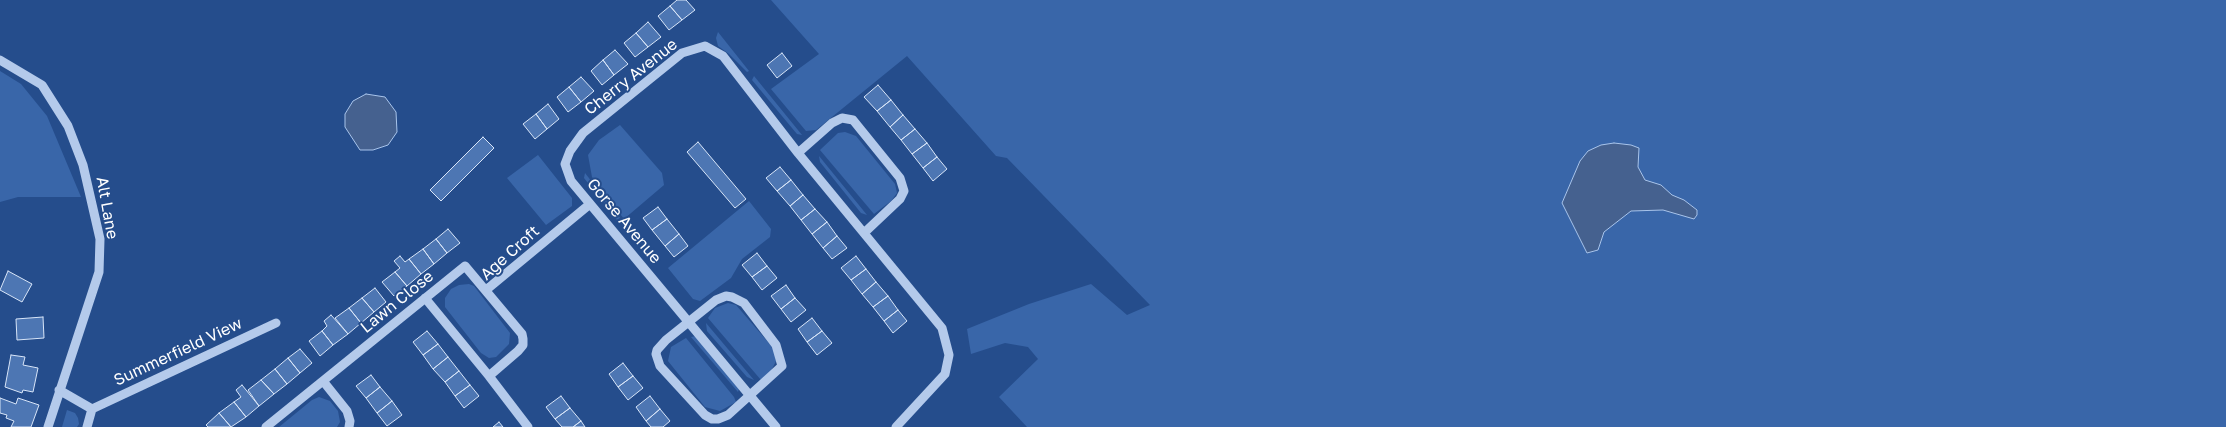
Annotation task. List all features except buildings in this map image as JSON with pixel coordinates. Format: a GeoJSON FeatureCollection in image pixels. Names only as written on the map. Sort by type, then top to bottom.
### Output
{"type":"FeatureCollection","features":[{"type":"Feature","properties":{"kind":"street","name":"Cherry Avenue"},"geometry":{"type":"LineString","coordinates":[[583,133],[682,52],[704,46],[723,56],[798,153],[942,328],[949,355],[945,374],[896,427]]}},
{"type":"Feature","properties":{"kind":"street","name":"Alt Lane"},"geometry":{"type":"LineString","coordinates":[[0,60],[42,85],[68,126],[83,165],[100,240],[98,272],[48,427]]}},
{"type":"Feature","properties":{"kind":"street"},"geometry":{"type":"LineString","coordinates":[[798,153],[832,123],[842,118],[853,120],[900,178],[904,191],[900,199],[864,233]]}},
{"type":"Feature","properties":{"kind":"street","name":"Gorse Avenue"},"geometry":{"type":"LineString","coordinates":[[583,133],[570,151],[565,164],[571,181],[776,427]]}},
{"type":"Feature","properties":{"kind":"street","name":"Age Croft"},"geometry":{"type":"LineString","coordinates":[[489,376],[518,350],[523,344],[523,339],[522,334],[486,290],[590,204]]}},
{"type":"Feature","properties":{"kind":"street","name":"Lawn Close"},"geometry":{"type":"LineString","coordinates":[[266,427],[465,266],[486,290]]}},
{"type":"Feature","properties":{"kind":"street"},"geometry":{"type":"LineString","coordinates":[[732,297],[744,303],[776,345],[782,366],[728,414],[718,419],[712,419],[704,415],[657,361],[657,350],[689,321],[720,298],[732,297]]}},
{"type":"Feature","properties":{"kind":"street"},"geometry":{"type":"LineString","coordinates":[[425,298],[528,427]]}},
{"type":"Feature","properties":{"kind":"street","name":"Summerfield View"},"geometry":{"type":"LineString","coordinates":[[92,409],[276,323]]}},
{"type":"Feature","properties":{"kind":"street"},"geometry":{"type":"LineString","coordinates":[[323,381],[347,411],[350,421],[349,427]]}},
{"type":"Feature","properties":{"kind":"street"},"geometry":{"type":"LineString","coordinates":[[59,390],[92,409],[87,427]]}},
{"type":"Feature","properties":{"kind":"shaded area"},"geometry":{"type":"Polygon","coordinates":[[[771,0],[2226,0],[2226,427],[1027,427],[999,397],[1038,359],[1028,347],[1005,343],[971,354],[967,329],[1029,304],[1091,284],[1127,315],[1150,305],[1007,158],[996,156],[907,56],[816,130],[806,131],[771,89],[819,54],[771,0]]]}},
{"type":"Feature","properties":{"kind":"shaded area"},"geometry":{"type":"Polygon","coordinates":[[[718,32],[749,71],[747,72],[718,46],[716,38],[718,32]]]}},
{"type":"Feature","properties":{"kind":"shaded area"},"geometry":{"type":"Polygon","coordinates":[[[0,71],[21,84],[47,116],[81,197],[18,197],[0,202],[0,71]]]}},
{"type":"Feature","properties":{"kind":"shaded area"},"geometry":{"type":"Polygon","coordinates":[[[754,76],[802,135],[797,134],[752,80],[754,76]]]}},
{"type":"Feature","properties":{"kind":"shaded area"},"geometry":{"type":"Polygon","coordinates":[[[366,94],[385,97],[396,112],[397,132],[388,145],[373,150],[360,150],[345,127],[345,114],[353,101],[366,94]]]}},
{"type":"Feature","properties":{"kind":"shaded area"},"geometry":{"type":"Polygon","coordinates":[[[620,125],[662,173],[664,185],[624,219],[592,177],[588,155],[599,140],[620,125]]]}},
{"type":"Feature","properties":{"kind":"shaded area"},"geometry":{"type":"Polygon","coordinates":[[[845,132],[856,136],[895,184],[897,193],[891,201],[874,214],[820,150],[838,133],[845,132]]]}},
{"type":"Feature","properties":{"kind":"shaded area"},"geometry":{"type":"Polygon","coordinates":[[[1614,143],[1639,148],[1638,167],[1645,180],[1661,185],[1672,195],[1684,200],[1697,210],[1697,215],[1694,219],[1663,210],[1631,211],[1604,232],[1598,250],[1587,253],[1562,203],[1580,161],[1588,151],[1601,145],[1614,143]]]}},
{"type":"Feature","properties":{"kind":"shaded area"},"geometry":{"type":"Polygon","coordinates":[[[538,155],[572,198],[572,206],[546,225],[507,178],[538,155]]]}},
{"type":"Feature","properties":{"kind":"shaded area"},"geometry":{"type":"Polygon","coordinates":[[[819,156],[867,215],[861,213],[820,162],[819,156]]]}},
{"type":"Feature","properties":{"kind":"shaded area"},"geometry":{"type":"Polygon","coordinates":[[[585,173],[620,218],[617,220],[584,178],[585,173]]]}},
{"type":"Feature","properties":{"kind":"shaded area"},"geometry":{"type":"Polygon","coordinates":[[[749,201],[771,229],[770,237],[742,259],[731,278],[700,301],[693,299],[668,268],[749,201]]]}},
{"type":"Feature","properties":{"kind":"shaded area"},"geometry":{"type":"Polygon","coordinates":[[[469,284],[474,286],[510,333],[509,344],[496,357],[489,358],[481,353],[445,307],[445,298],[451,289],[459,285],[469,284]]]}},
{"type":"Feature","properties":{"kind":"shaded area"},"geometry":{"type":"Polygon","coordinates":[[[728,303],[736,305],[774,349],[776,361],[771,371],[761,380],[708,318],[715,308],[728,303]]]}},
{"type":"Feature","properties":{"kind":"shaded area"},"geometry":{"type":"Polygon","coordinates":[[[706,323],[754,380],[747,377],[707,331],[706,323]]]}},
{"type":"Feature","properties":{"kind":"shaded area"},"geometry":{"type":"Polygon","coordinates":[[[696,336],[739,389],[738,392],[691,337],[696,336]]]}},
{"type":"Feature","properties":{"kind":"shaded area"},"geometry":{"type":"Polygon","coordinates":[[[686,338],[734,397],[736,402],[720,411],[705,407],[668,361],[671,347],[686,338]]]}},
{"type":"Feature","properties":{"kind":"shaded area"},"geometry":{"type":"Polygon","coordinates":[[[319,397],[330,401],[338,411],[340,422],[337,427],[279,427],[312,400],[319,397]]]}},
{"type":"Feature","properties":{"kind":"shaded area"},"geometry":{"type":"Polygon","coordinates":[[[67,410],[75,413],[78,418],[79,424],[77,427],[62,427],[67,410]]]}}]}
